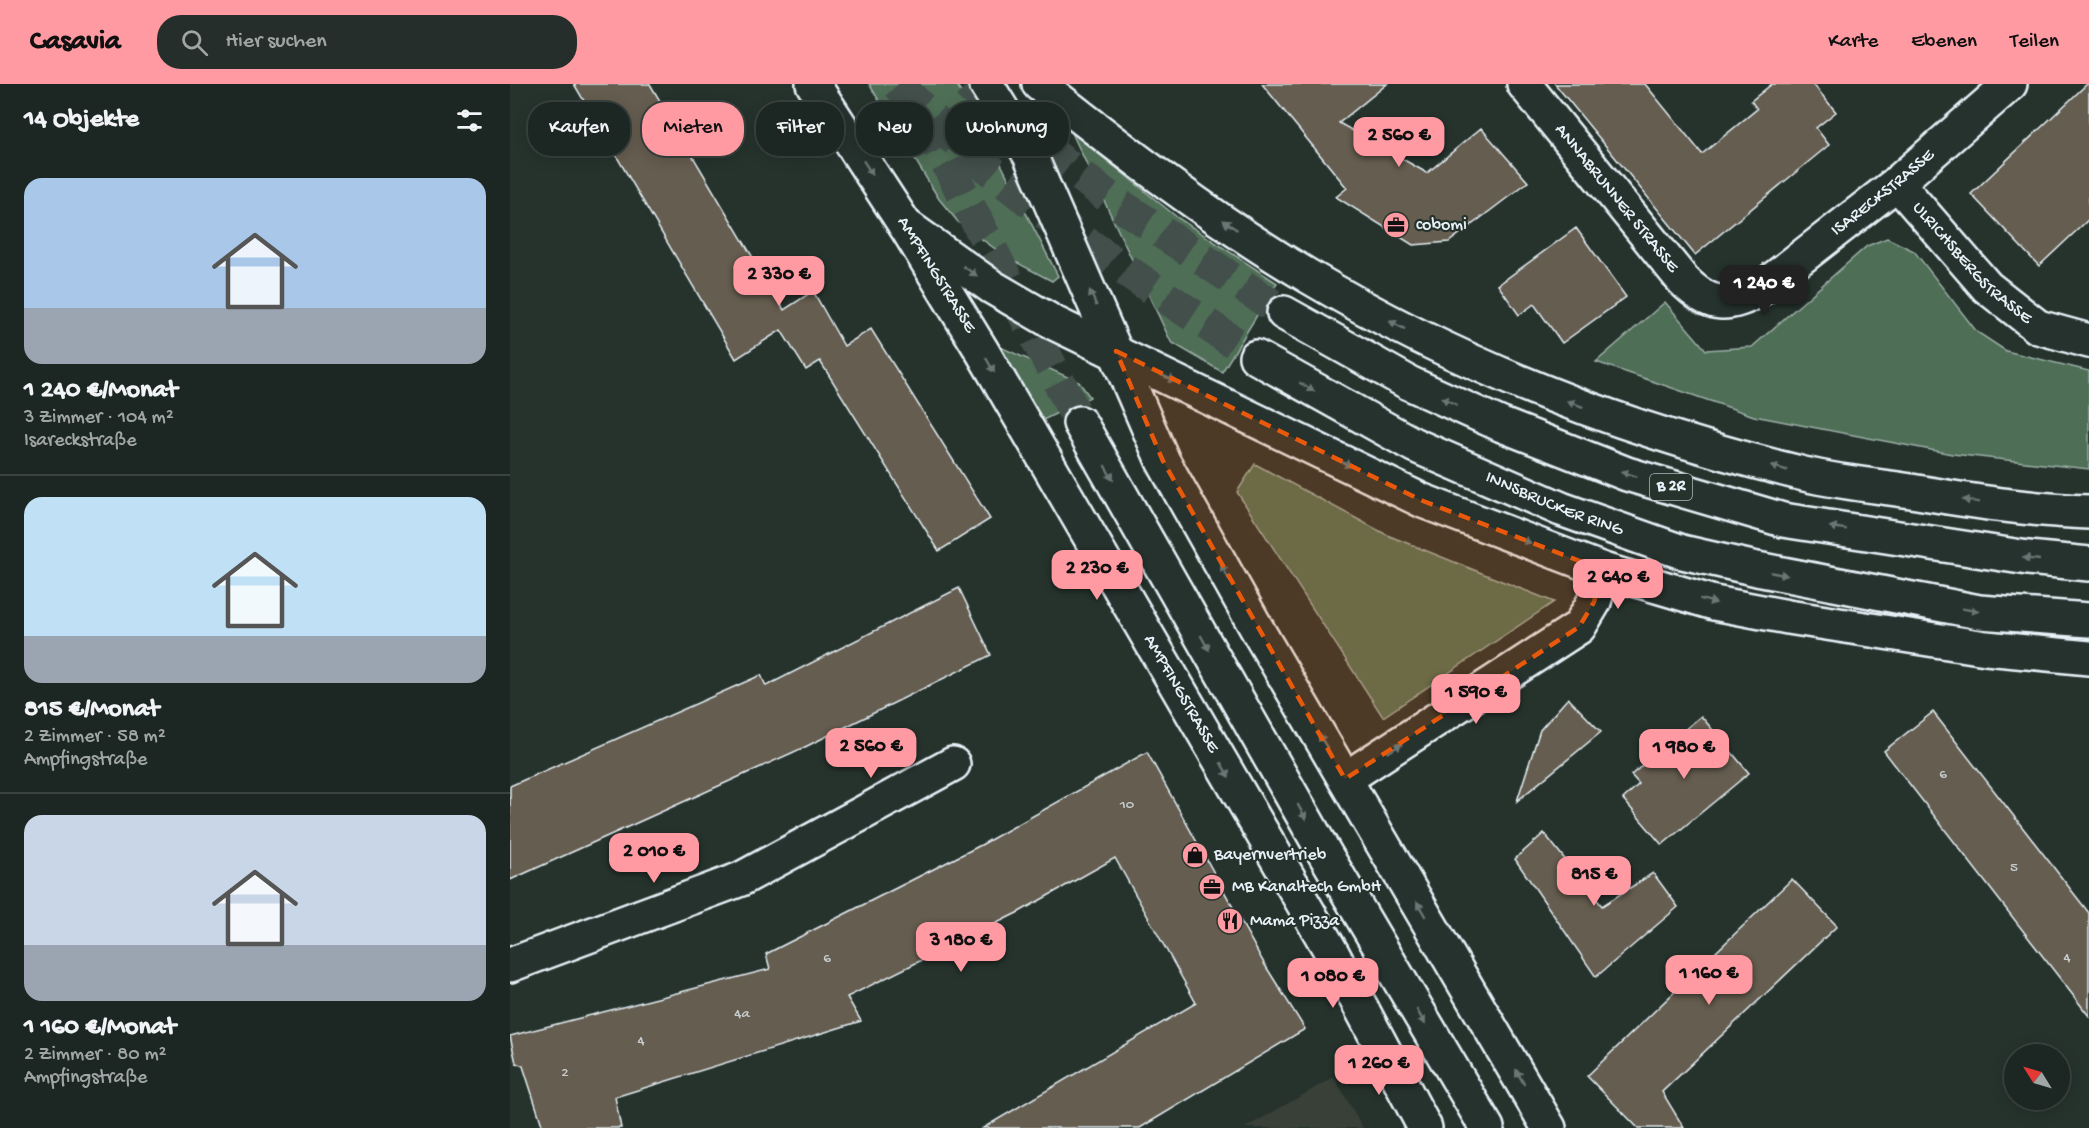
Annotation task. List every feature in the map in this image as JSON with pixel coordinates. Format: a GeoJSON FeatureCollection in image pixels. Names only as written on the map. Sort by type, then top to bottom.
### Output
{"type":"FeatureCollection","features":[{"type":"Feature","properties":{"kind":"main road","name":"AMPFINGSTRASSE"},"geometry":{"type":"LineString","coordinates":[[813,84],[905,225],[982,351],[1326,943],[1425,1128]]}},
{"type":"Feature","properties":{"kind":"main road"},"geometry":{"type":"LineString","coordinates":[[986,84],[1030,155],[1163,461],[1261,636],[1549,1128]]}},
{"type":"Feature","properties":{"kind":"main road"},"geometry":{"type":"LineString","coordinates":[[1039,84],[1158,177],[1307,276],[1398,325],[1504,376],[1630,425],[1798,473],[2028,510],[2089,512]]}},
{"type":"Feature","properties":{"kind":"main road","name":"ANNABRUNNER STRASSE"},"geometry":{"type":"LineString","coordinates":[[1524,84],[1682,279],[1696,294],[1716,303]]}},
{"type":"Feature","properties":{"kind":"main road","name":"ISARECKSTRASSE"},"geometry":{"type":"LineString","coordinates":[[1716,303],[1741,300],[1762,288],[1897,183],[2010,84]]}},
{"type":"Feature","properties":{"kind":"main road","name":"ULRICHSBERGSTRASSE"},"geometry":{"type":"LineString","coordinates":[[1897,183],[1987,287],[2038,327],[2089,341]]}},
{"type":"Feature","properties":{"kind":"main road"},"geometry":{"type":"LineString","coordinates":[[905,225],[992,287],[1054,323],[1423,501],[1603,570],[1714,603],[1788,617],[1986,648],[2089,658]]}},
{"type":"Feature","properties":{"kind":"main road","name":"B 2R"},"geometry":{"type":"LineString","coordinates":[[1284,313],[1408,382],[1502,426],[1627,474],[1783,520],[2028,558],[2089,564]]}},
{"type":"Feature","properties":{"kind":"main road","name":"INNSBRUCKER RING"},"geometry":{"type":"LineString","coordinates":[[1256,357],[1414,445],[1561,509],[1682,552],[1757,569],[1979,612],[2089,620]]}},
{"type":"Feature","properties":{"kind":"main road"},"geometry":{"type":"LineString","coordinates":[[1080,423],[1325,854],[1487,1128]]}},
{"type":"Feature","properties":{"kind":"main road"},"geometry":{"type":"LineString","coordinates":[[1345,779],[1579,627],[1594,602],[1603,570]]}},
{"type":"Feature","properties":{"kind":"main road"},"geometry":{"type":"LineString","coordinates":[[510,965],[741,879],[952,764]]}},
{"type":"Feature","properties":{"kind":"highlighted area"},"geometry":{"type":"Polygon","coordinates":[[[1116,351],[1154,371],[1423,501],[1603,570],[1594,602],[1579,627],[1345,779],[1163,461],[1116,351]]]}},
{"type":"Feature","properties":{"kind":"shaded area"},"geometry":{"type":"Polygon","coordinates":[[[1334,1077],[1363,1128],[1245,1128],[1334,1077]]]}},
{"type":"Feature","properties":{"kind":"green space"},"geometry":{"type":"Polygon","coordinates":[[[869,84],[956,84],[968,102],[945,102],[945,156],[997,156],[1058,276],[1052,281],[1008,258],[958,222],[939,199],[913,156],[933,156],[933,102],[880,102],[869,84]]]}},
{"type":"Feature","properties":{"kind":"green space"},"geometry":{"type":"Polygon","coordinates":[[[1071,131],[1178,218],[1277,283],[1222,372],[1171,342],[1071,131]]]}},
{"type":"Feature","properties":{"kind":"green space"},"geometry":{"type":"Polygon","coordinates":[[[1887,238],[1914,251],[1977,332],[2006,351],[2089,371],[2089,469],[1952,454],[1754,416],[1596,362],[1665,302],[1706,350],[1752,347],[1867,246],[1887,238]]]}},
{"type":"Feature","properties":{"kind":"green space"},"geometry":{"type":"Polygon","coordinates":[[[998,346],[1079,382],[1090,397],[1039,422],[998,346]]]}},
{"type":"Feature","properties":{"kind":"green space"},"geometry":{"type":"Polygon","coordinates":[[[1255,464],[1387,535],[1554,602],[1383,717],[1237,492],[1255,464]]]}},
{"type":"Feature","properties":{"kind":"building"},"geometry":{"type":"Polygon","coordinates":[[[574,84],[650,84],[661,102],[642,102],[642,156],[693,156],[784,310],[813,291],[844,346],[871,329],[990,519],[939,551],[820,361],[806,370],[781,330],[736,359],[616,156],[630,156],[630,102],[585,102],[574,84]]]}},
{"type":"Feature","properties":{"kind":"building"},"geometry":{"type":"Polygon","coordinates":[[[1262,84],[1387,84],[1339,123],[1427,173],[1481,128],[1528,182],[1449,242],[1413,245],[1336,197],[1347,188],[1262,84]]]}},
{"type":"Feature","properties":{"kind":"building"},"geometry":{"type":"Polygon","coordinates":[[[1555,84],[1645,84],[1702,154],[1757,109],[1751,101],[1772,84],[1813,84],[1836,112],[1816,128],[1829,145],[1695,255],[1555,84]]]}},
{"type":"Feature","properties":{"kind":"building"},"geometry":{"type":"Polygon","coordinates":[[[2089,84],[2089,219],[2039,266],[1971,194],[2089,84]]]}},
{"type":"Feature","properties":{"kind":"building"},"geometry":{"type":"Polygon","coordinates":[[[1576,228],[1626,297],[1562,343],[1534,304],[1519,315],[1498,285],[1576,228]]]}},
{"type":"Feature","properties":{"kind":"building"},"geometry":{"type":"Polygon","coordinates":[[[959,588],[991,655],[805,747],[510,880],[510,786],[761,675],[766,686],[959,588]]]}},
{"type":"Feature","properties":{"kind":"building"},"geometry":{"type":"Polygon","coordinates":[[[1568,698],[1601,732],[1517,801],[1540,730],[1568,698]]]}},
{"type":"Feature","properties":{"kind":"building"},"geometry":{"type":"Polygon","coordinates":[[[1933,712],[2089,913],[2089,1016],[1884,751],[1933,712]]]}},
{"type":"Feature","properties":{"kind":"building"},"geometry":{"type":"Polygon","coordinates":[[[1701,716],[1749,773],[1662,845],[1623,799],[1639,784],[1631,775],[1701,716]]]}},
{"type":"Feature","properties":{"kind":"building"},"geometry":{"type":"Polygon","coordinates":[[[1147,752],[1265,965],[1305,1029],[1140,1128],[983,1128],[1196,1003],[1115,858],[1019,912],[847,997],[861,1021],[615,1097],[621,1128],[543,1128],[523,1066],[516,1063],[510,1036],[770,969],[766,954],[981,845],[1147,752]]]}},
{"type":"Feature","properties":{"kind":"building"},"geometry":{"type":"Polygon","coordinates":[[[1544,833],[1602,906],[1653,873],[1678,907],[1596,977],[1515,859],[1544,833]]]}},
{"type":"Feature","properties":{"kind":"building"},"geometry":{"type":"Polygon","coordinates":[[[1792,879],[1837,926],[1662,1092],[1684,1128],[1638,1128],[1587,1076],[1792,879]]]}},
{"type":"Feature","properties":{"kind":"tunnel"},"geometry":{"type":"LineString","coordinates":[[898,84],[979,161],[1023,196],[1116,264],[1256,357]]}},
{"type":"Feature","properties":{"kind":"tunnel"},"geometry":{"type":"LineString","coordinates":[[967,84],[1029,136],[1111,199],[1284,313]]}},
{"type":"Feature","properties":{"kind":"tunnel"},"geometry":{"type":"LineString","coordinates":[[933,136],[1080,423]]}},
{"type":"Feature","properties":{"kind":"place","name":"cobomi"},"geometry":{"type":"Point","coordinates":[1396,225]}},
{"type":"Feature","properties":{"kind":"place","name":"Bayernvertrieb"},"geometry":{"type":"Point","coordinates":[1195,855]}},
{"type":"Feature","properties":{"kind":"place","name":"MB Kanaltech GmbH"},"geometry":{"type":"Point","coordinates":[1212,887]}},
{"type":"Feature","properties":{"kind":"place","name":"Mama Pizza"},"geometry":{"type":"Point","coordinates":[1230,921]}}]}
